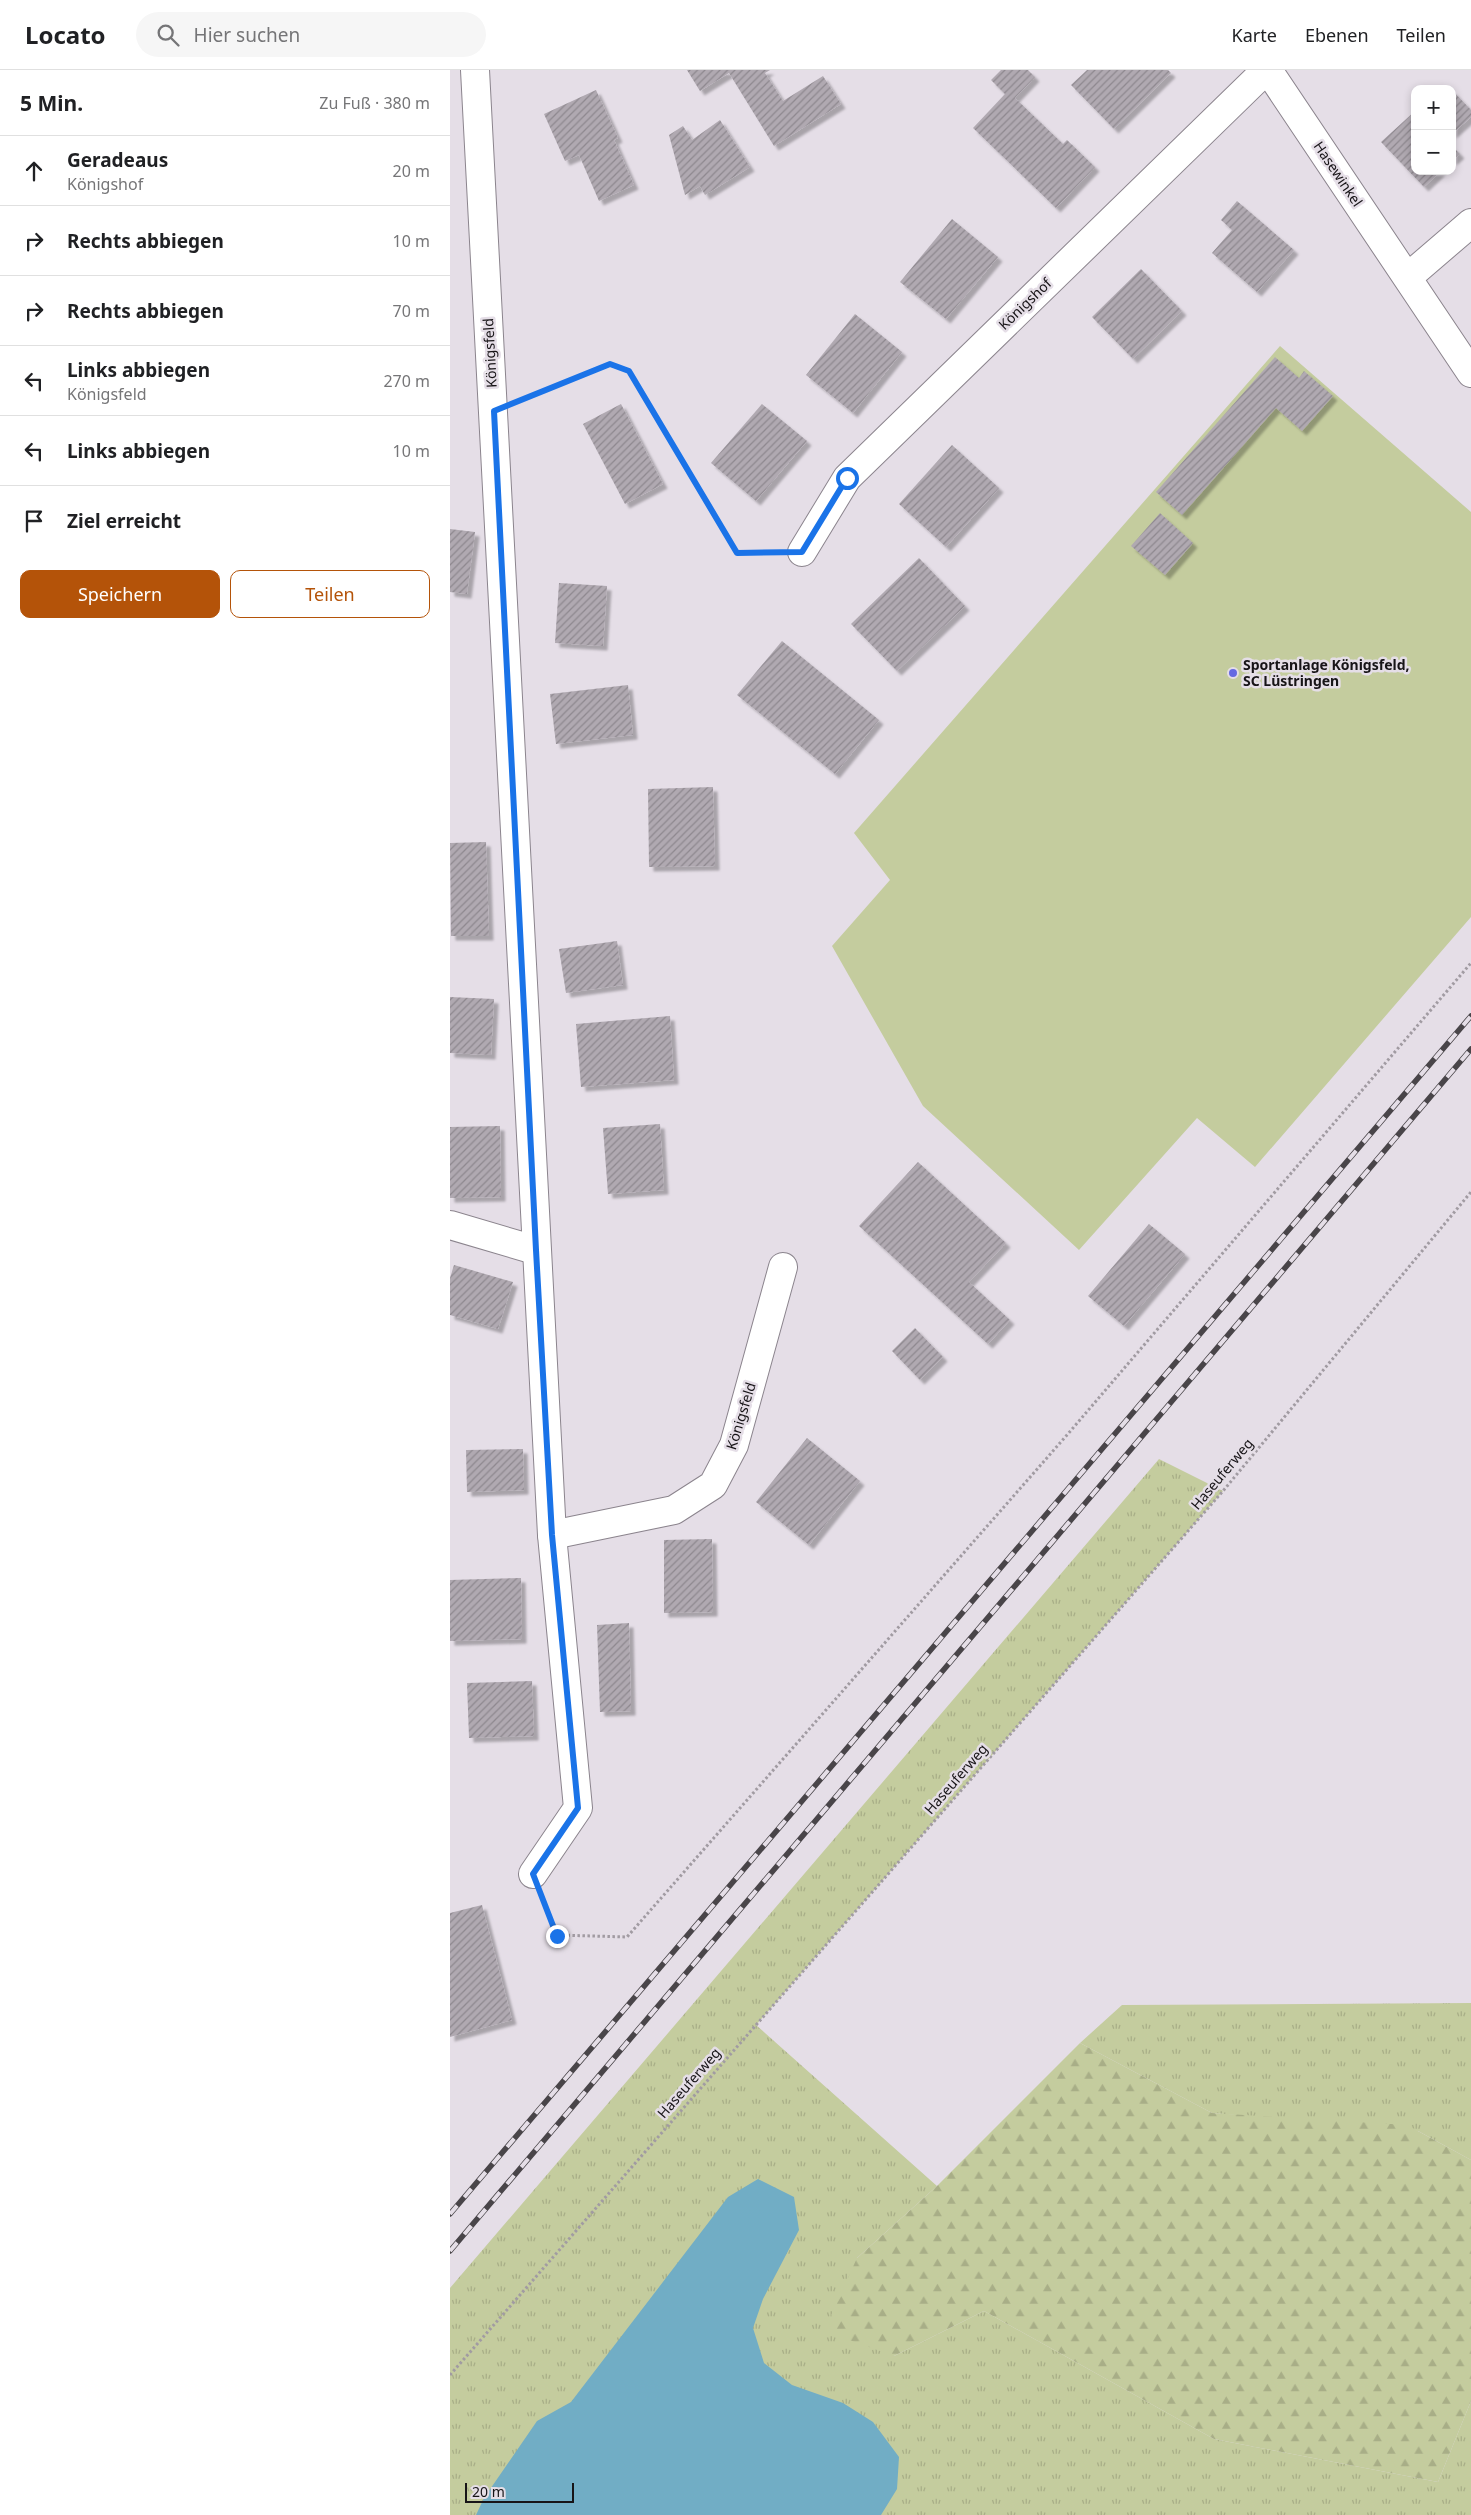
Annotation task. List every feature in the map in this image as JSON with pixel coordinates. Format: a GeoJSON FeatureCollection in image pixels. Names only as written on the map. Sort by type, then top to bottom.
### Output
{"type":"FeatureCollection","features":[{"type":"Feature","properties":{"kind":"street","name":"Königsfeld"},"geometry":{"type":"LineString","coordinates":[[475,70],[552,1535],[578,1808],[533,1874]]}},
{"type":"Feature","properties":{"kind":"street","name":"Hasewinkel"},"geometry":{"type":"LineString","coordinates":[[1267,70],[1471,373]]}},
{"type":"Feature","properties":{"kind":"street","name":"Königshof"},"geometry":{"type":"LineString","coordinates":[[802,552],[847,478],[1267,70]]}},
{"type":"Feature","properties":{"kind":"street"},"geometry":{"type":"LineString","coordinates":[[1408,277],[1471,223]]}},
{"type":"Feature","properties":{"kind":"street"},"geometry":{"type":"LineString","coordinates":[[450,1225],[536,1250]]}},
{"type":"Feature","properties":{"kind":"street","name":"Königsfeld"},"geometry":{"type":"LineString","coordinates":[[552,1535],[674,1510],[713,1485],[734,1445],[783,1267]]}},
{"type":"Feature","properties":{"kind":"path"},"geometry":{"type":"LineString","coordinates":[[494,411],[610,364],[629,371],[737,553],[802,552]]}},
{"type":"Feature","properties":{"kind":"path"},"geometry":{"type":"LineString","coordinates":[[533,1874],[557,1936],[627,1937],[1074,1427],[1471,963]]}},
{"type":"Feature","properties":{"kind":"path","name":"Haseuferweg"},"geometry":{"type":"LineString","coordinates":[[450,2375],[1224,1491],[1471,1192]]}},
{"type":"Feature","properties":{"kind":"green space","name":"Sportanlage Königsfeld, SC Lüstringen"},"geometry":{"type":"Polygon","coordinates":[[[1280,346],[1471,512],[1471,917],[1255,1167],[1197,1118],[1079,1250],[923,1106],[832,946],[890,880],[854,833],[1280,346]]]}},
{"type":"Feature","properties":{"kind":"green space"},"geometry":{"type":"Polygon","coordinates":[[[1159,1459],[1223,1491],[756,2025],[937,2186],[857,2258],[894,2356],[984,2311],[1214,2439],[1438,2482],[1471,2401],[1471,2515],[450,2515],[450,2288],[1159,1459]]]}},
{"type":"Feature","properties":{"kind":"green space"},"geometry":{"type":"Polygon","coordinates":[[[1471,2003],[1471,2160],[1418,2131],[1212,2113],[1080,2043],[1122,2005],[1471,2003]]]}},
{"type":"Feature","properties":{"kind":"green space"},"geometry":{"type":"Polygon","coordinates":[[[1080,2043],[1212,2113],[1407,2125],[1471,2160],[1471,2401],[1438,2482],[1214,2439],[984,2311],[894,2356],[824,2331],[857,2258],[937,2186],[1080,2043]]]}},
{"type":"Feature","properties":{"kind":"water"},"geometry":{"type":"Polygon","coordinates":[[[758,2179],[794,2197],[799,2230],[763,2299],[753,2328],[764,2363],[792,2385],[843,2403],[873,2422],[899,2457],[897,2489],[881,2515],[476,2515],[484,2498],[537,2421],[571,2402],[728,2197],[758,2179]]]}},
{"type":"Feature","properties":{"kind":"building"},"geometry":{"type":"Polygon","coordinates":[[[687,70],[770,70],[765,73],[783,101],[823,76],[841,104],[774,146],[729,73],[700,91],[687,70]]]}},
{"type":"Feature","properties":{"kind":"building"},"geometry":{"type":"Polygon","coordinates":[[[1001,70],[1028,70],[1035,77],[1015,98],[1063,144],[1067,140],[1095,167],[1056,208],[973,128],[1005,94],[991,80],[1001,70]]]}},
{"type":"Feature","properties":{"kind":"building"},"geometry":{"type":"Polygon","coordinates":[[[1087,70],[1168,70],[1171,73],[1114,129],[1071,85],[1087,70]]]}},
{"type":"Feature","properties":{"kind":"building"},"geometry":{"type":"Polygon","coordinates":[[[596,90],[618,138],[614,140],[634,185],[599,201],[579,155],[565,161],[544,114],[596,90]]]}},
{"type":"Feature","properties":{"kind":"building"},"geometry":{"type":"Polygon","coordinates":[[[1456,94],[1471,110],[1471,117],[1456,130],[1456,94]]]}},
{"type":"Feature","properties":{"kind":"building"},"geometry":{"type":"Polygon","coordinates":[[[1411,115],[1411,173],[1381,142],[1411,115]]]}},
{"type":"Feature","properties":{"kind":"building"},"geometry":{"type":"Polygon","coordinates":[[[720,120],[750,167],[705,195],[700,186],[685,195],[669,135],[683,126],[692,140],[720,120]]]}},
{"type":"Feature","properties":{"kind":"building"},"geometry":{"type":"Polygon","coordinates":[[[1413,175],[1437,175],[1424,187],[1413,175]]]}},
{"type":"Feature","properties":{"kind":"building"},"geometry":{"type":"Polygon","coordinates":[[[1237,201],[1294,250],[1257,292],[1212,253],[1232,230],[1221,220],[1237,201]]]}},
{"type":"Feature","properties":{"kind":"building"},"geometry":{"type":"Polygon","coordinates":[[[952,219],[998,257],[946,319],[900,282],[952,219]]]}},
{"type":"Feature","properties":{"kind":"building"},"geometry":{"type":"Polygon","coordinates":[[[1141,269],[1182,311],[1133,359],[1092,317],[1141,269]]]}},
{"type":"Feature","properties":{"kind":"building"},"geometry":{"type":"Polygon","coordinates":[[[855,314],[902,352],[853,413],[806,375],[855,314]]]}},
{"type":"Feature","properties":{"kind":"building"},"geometry":{"type":"Polygon","coordinates":[[[1275,357],[1299,378],[1304,371],[1333,396],[1302,431],[1276,408],[1182,515],[1156,492],[1275,357]]]}},
{"type":"Feature","properties":{"kind":"building"},"geometry":{"type":"Polygon","coordinates":[[[621,404],[663,484],[625,504],[583,424],[621,404]]]}},
{"type":"Feature","properties":{"kind":"building"},"geometry":{"type":"Polygon","coordinates":[[[762,404],[807,441],[756,501],[711,463],[762,404]]]}},
{"type":"Feature","properties":{"kind":"building"},"geometry":{"type":"Polygon","coordinates":[[[952,445],[999,488],[946,547],[899,504],[952,445]]]}},
{"type":"Feature","properties":{"kind":"building"},"geometry":{"type":"Polygon","coordinates":[[[1160,513],[1193,543],[1165,575],[1131,546],[1160,513]]]}},
{"type":"Feature","properties":{"kind":"building"},"geometry":{"type":"Polygon","coordinates":[[[450,529],[475,532],[467,594],[450,592],[450,529]]]}},
{"type":"Feature","properties":{"kind":"building"},"geometry":{"type":"Polygon","coordinates":[[[919,558],[965,606],[897,671],[851,624],[919,558]]]}},
{"type":"Feature","properties":{"kind":"building"},"geometry":{"type":"Polygon","coordinates":[[[559,583],[607,586],[603,646],[555,643],[559,583]]]}},
{"type":"Feature","properties":{"kind":"building"},"geometry":{"type":"Polygon","coordinates":[[[782,641],[879,720],[835,774],[737,695],[782,641]]]}},
{"type":"Feature","properties":{"kind":"building"},"geometry":{"type":"Polygon","coordinates":[[[628,685],[633,735],[556,744],[550,694],[628,685]]]}},
{"type":"Feature","properties":{"kind":"building"},"geometry":{"type":"Polygon","coordinates":[[[713,787],[715,866],[649,867],[648,789],[713,787]]]}},
{"type":"Feature","properties":{"kind":"building"},"geometry":{"type":"Polygon","coordinates":[[[486,842],[489,936],[451,936],[450,843],[486,842]]]}},
{"type":"Feature","properties":{"kind":"building"},"geometry":{"type":"Polygon","coordinates":[[[617,941],[623,985],[566,993],[559,949],[617,941]]]}},
{"type":"Feature","properties":{"kind":"building"},"geometry":{"type":"Polygon","coordinates":[[[450,997],[494,999],[491,1055],[450,1053],[450,997]]]}},
{"type":"Feature","properties":{"kind":"building"},"geometry":{"type":"Polygon","coordinates":[[[670,1016],[674,1080],[581,1087],[576,1024],[670,1016]]]}},
{"type":"Feature","properties":{"kind":"building"},"geometry":{"type":"Polygon","coordinates":[[[660,1124],[664,1190],[608,1194],[603,1128],[660,1124]]]}},
{"type":"Feature","properties":{"kind":"building"},"geometry":{"type":"Polygon","coordinates":[[[500,1126],[501,1197],[450,1198],[450,1127],[500,1126]]]}},
{"type":"Feature","properties":{"kind":"building"},"geometry":{"type":"Polygon","coordinates":[[[918,1162],[1006,1243],[969,1282],[1010,1320],[988,1344],[859,1226],[918,1162]]]}},
{"type":"Feature","properties":{"kind":"building"},"geometry":{"type":"Polygon","coordinates":[[[1149,1224],[1185,1254],[1124,1326],[1088,1296],[1149,1224]]]}},
{"type":"Feature","properties":{"kind":"building"},"geometry":{"type":"Polygon","coordinates":[[[454,1265],[513,1282],[498,1329],[450,1315],[450,1278],[454,1265]]]}},
{"type":"Feature","properties":{"kind":"building"},"geometry":{"type":"Polygon","coordinates":[[[915,1328],[943,1357],[920,1380],[892,1351],[915,1328]]]}},
{"type":"Feature","properties":{"kind":"building"},"geometry":{"type":"Polygon","coordinates":[[[807,1438],[860,1481],[809,1545],[756,1502],[807,1438]]]}},
{"type":"Feature","properties":{"kind":"building"},"geometry":{"type":"Polygon","coordinates":[[[523,1449],[524,1490],[467,1492],[466,1450],[523,1449]]]}},
{"type":"Feature","properties":{"kind":"building"},"geometry":{"type":"Polygon","coordinates":[[[712,1539],[713,1612],[664,1613],[664,1540],[712,1539]]]}},
{"type":"Feature","properties":{"kind":"building"},"geometry":{"type":"Polygon","coordinates":[[[521,1578],[522,1639],[450,1641],[450,1580],[521,1578]]]}},
{"type":"Feature","properties":{"kind":"building"},"geometry":{"type":"Polygon","coordinates":[[[629,1623],[631,1711],[600,1712],[597,1625],[629,1623]]]}},
{"type":"Feature","properties":{"kind":"building"},"geometry":{"type":"Polygon","coordinates":[[[532,1681],[534,1736],[469,1738],[467,1683],[532,1681]]]}},
{"type":"Feature","properties":{"kind":"building"},"geometry":{"type":"Polygon","coordinates":[[[482,1905],[512,2020],[450,2037],[450,1913],[482,1905]]]}},
{"type":"Feature","properties":{"kind":"railway"},"geometry":{"type":"LineString","coordinates":[[450,2214],[1471,1016]]}},
{"type":"Feature","properties":{"kind":"railway"},"geometry":{"type":"LineString","coordinates":[[450,2251],[1471,1049]]}},
{"type":"Feature","properties":{"kind":"place","name":"Sportanlage Königsfeld, SC Lüstringen"},"geometry":{"type":"Point","coordinates":[1233,673]}},
{"type":"Feature","properties":{"kind":"route"},"geometry":{"type":"LineString","coordinates":[[557,1936],[533,1874],[578,1808],[552,1535],[494,411],[610,364],[629,371],[737,553],[802,552],[847,478]]}}]}
